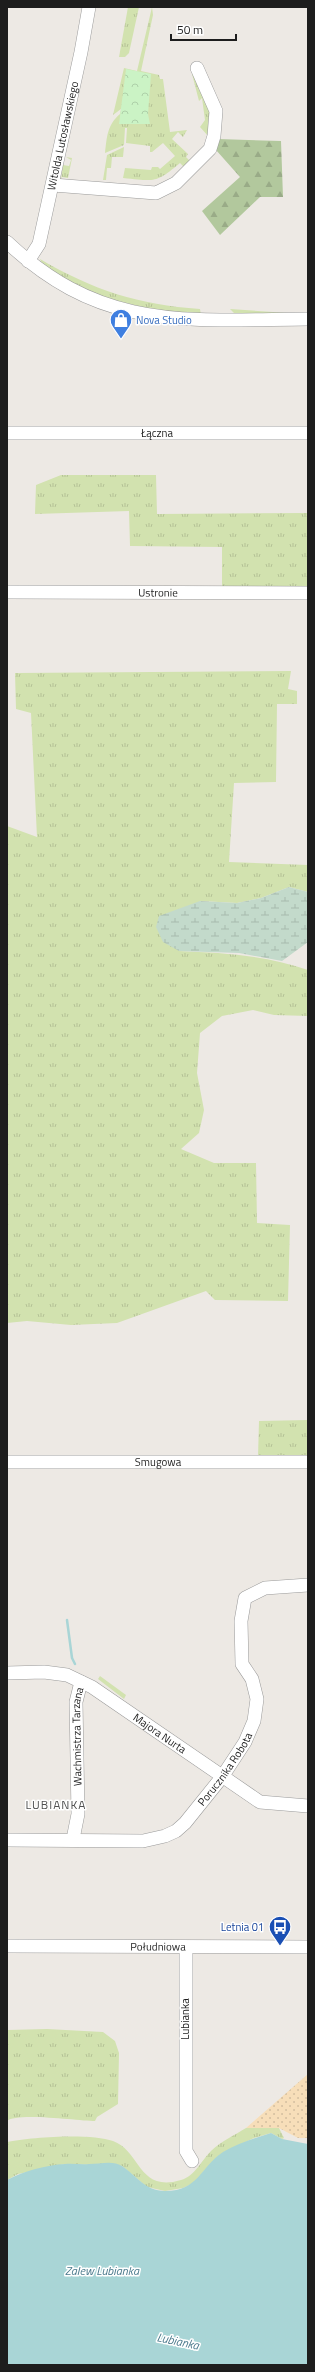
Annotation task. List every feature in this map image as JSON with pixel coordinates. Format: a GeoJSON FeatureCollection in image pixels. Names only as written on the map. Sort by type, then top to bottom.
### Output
{"type":"FeatureCollection","features":[{"type":"Feature","properties":{"kind":"street","name":"Witolda Lutosławskiego"},"geometry":{"type":"LineString","coordinates":[[28,261],[39,244],[53,185],[89,7]]}},
{"type":"Feature","properties":{"kind":"street"},"geometry":{"type":"LineString","coordinates":[[53,185],[156,193],[176,183],[210,149],[214,136],[216,111],[197,68]]}},
{"type":"Feature","properties":{"kind":"street"},"geometry":{"type":"LineString","coordinates":[[7,242],[28,261],[74,291],[110,306],[144,315],[194,320],[308,319]]}},
{"type":"Feature","properties":{"kind":"street","name":"Łączna"},"geometry":{"type":"LineString","coordinates":[[7,433],[308,434]]}},
{"type":"Feature","properties":{"kind":"street","name":"Ustronie"},"geometry":{"type":"LineString","coordinates":[[7,592],[308,594]]}},
{"type":"Feature","properties":{"kind":"street","name":"Smugowa"},"geometry":{"type":"LineString","coordinates":[[7,1462],[308,1462]]}},
{"type":"Feature","properties":{"kind":"street","name":"Porucznika Robota"},"geometry":{"type":"LineString","coordinates":[[7,1840],[73,1839],[143,1841],[165,1836],[176,1831],[186,1823],[222,1777],[245,1742],[254,1721],[257,1699],[252,1679],[242,1664],[241,1621],[245,1598],[265,1588],[308,1585]]}},
{"type":"Feature","properties":{"kind":"street","name":"Majora Nurta"},"geometry":{"type":"LineString","coordinates":[[7,1673],[44,1672],[67,1675],[81,1682],[147,1723],[222,1777],[260,1802],[308,1806]]}},
{"type":"Feature","properties":{"kind":"street","name":"Wachmistrza Tarzana"},"geometry":{"type":"LineString","coordinates":[[73,1839],[78,1814],[76,1702],[81,1682]]}},
{"type":"Feature","properties":{"kind":"street","name":"Południowa"},"geometry":{"type":"LineString","coordinates":[[7,1946],[308,1947]]}},
{"type":"Feature","properties":{"kind":"street","name":"Lubianka"},"geometry":{"type":"LineString","coordinates":[[186,1947],[186,2151],[192,2161]]}},
{"type":"Feature","properties":{"kind":"green space"},"geometry":{"type":"Polygon","coordinates":[[[128,7],[139,7],[129,53],[125,57],[119,57],[128,7]]]}},
{"type":"Feature","properties":{"kind":"green space"},"geometry":{"type":"Polygon","coordinates":[[[152,7],[153,15],[141,71],[159,75],[160,79],[163,79],[170,132],[187,130],[183,137],[178,132],[172,139],[188,154],[186,157],[191,162],[185,168],[180,163],[165,175],[154,180],[123,178],[125,168],[151,170],[152,167],[158,167],[160,169],[175,156],[163,143],[150,152],[150,146],[126,143],[127,128],[125,128],[124,145],[105,153],[110,127],[112,122],[120,114],[121,109],[113,115],[124,68],[137,71],[152,7]]]}},
{"type":"Feature","properties":{"kind":"green space"},"geometry":{"type":"Polygon","coordinates":[[[126,69],[151,74],[148,114],[150,124],[119,124],[126,69]]]}},
{"type":"Feature","properties":{"kind":"green space"},"geometry":{"type":"Polygon","coordinates":[[[192,74],[195,75],[210,109],[209,137],[200,127],[205,120],[202,98],[199,101],[192,74]]]}},
{"type":"Feature","properties":{"kind":"green space"},"geometry":{"type":"Polygon","coordinates":[[[218,139],[281,141],[283,197],[260,197],[220,235],[202,211],[240,177],[216,150],[218,139]]]}},
{"type":"Feature","properties":{"kind":"green space"},"geometry":{"type":"Polygon","coordinates":[[[124,147],[123,157],[112,157],[111,168],[107,168],[106,180],[103,180],[107,155],[124,147]]]}},
{"type":"Feature","properties":{"kind":"green space"},"geometry":{"type":"Polygon","coordinates":[[[66,157],[72,158],[68,178],[62,177],[61,180],[63,165],[69,166],[71,160],[66,157]]]}},
{"type":"Feature","properties":{"kind":"green space"},"geometry":{"type":"Polygon","coordinates":[[[40,259],[79,279],[117,294],[157,304],[200,309],[201,315],[167,313],[93,295],[43,266],[40,259]]]}},
{"type":"Feature","properties":{"kind":"green space"},"geometry":{"type":"Polygon","coordinates":[[[230,309],[303,314],[235,314],[230,309]]]}},
{"type":"Feature","properties":{"kind":"green space"},"geometry":{"type":"Polygon","coordinates":[[[61,475],[156,475],[157,514],[308,513],[308,587],[222,587],[222,547],[130,546],[129,511],[35,514],[36,485],[61,475]]]}},
{"type":"Feature","properties":{"kind":"green space"},"geometry":{"type":"Polygon","coordinates":[[[291,671],[288,689],[297,691],[297,704],[277,704],[276,782],[234,783],[229,862],[308,865],[308,892],[289,887],[261,898],[237,903],[200,901],[179,951],[228,954],[260,958],[308,970],[308,1016],[274,1015],[253,1010],[222,1016],[200,1033],[197,1073],[204,1110],[199,1133],[181,1149],[214,1163],[256,1163],[257,1223],[290,1225],[288,1301],[215,1300],[206,1291],[117,1323],[71,1325],[27,1321],[7,1323],[7,826],[37,837],[31,713],[16,709],[15,673],[291,671]]]}},
{"type":"Feature","properties":{"kind":"green space"},"geometry":{"type":"Polygon","coordinates":[[[289,887],[308,892],[308,942],[282,961],[239,953],[179,951],[163,942],[156,927],[159,916],[200,901],[237,903],[261,898],[289,887]]]}},
{"type":"Feature","properties":{"kind":"green space"},"geometry":{"type":"Polygon","coordinates":[[[308,1420],[308,1457],[258,1457],[259,1421],[308,1420]]]}},
{"type":"Feature","properties":{"kind":"green space"},"geometry":{"type":"Polygon","coordinates":[[[100,1676],[126,1695],[124,1699],[98,1679],[100,1676]]]}},
{"type":"Feature","properties":{"kind":"green space"},"geometry":{"type":"Polygon","coordinates":[[[47,2029],[103,2032],[115,2041],[119,2053],[118,2104],[97,2117],[95,2121],[23,2117],[13,2118],[7,2121],[7,2030],[47,2029]]]}},
{"type":"Feature","properties":{"kind":"green space"},"geometry":{"type":"Polygon","coordinates":[[[246,2128],[279,2128],[284,2138],[282,2139],[271,2133],[254,2138],[224,2152],[203,2172],[196,2182],[183,2188],[165,2191],[147,2187],[122,2166],[65,2164],[18,2174],[7,2180],[7,2142],[76,2136],[113,2141],[122,2146],[129,2153],[148,2176],[156,2181],[167,2182],[186,2178],[198,2168],[215,2147],[246,2128]]]}},
{"type":"Feature","properties":{"kind":"sand"},"geometry":{"type":"Polygon","coordinates":[[[308,2074],[308,2138],[298,2138],[279,2128],[246,2128],[308,2074]]]}},
{"type":"Feature","properties":{"kind":"water","name":"Zalew Lubianka"},"geometry":{"type":"Polygon","coordinates":[[[271,2133],[282,2139],[308,2144],[308,2365],[7,2365],[7,2180],[28,2171],[43,2167],[68,2164],[115,2163],[122,2166],[147,2186],[165,2191],[176,2190],[192,2183],[215,2158],[223,2152],[241,2143],[271,2133]]]}},
{"type":"Feature","properties":{"kind":"waterway"},"geometry":{"type":"LineString","coordinates":[[67,1620],[72,1658],[75,1664]]}},
{"type":"Feature","properties":{"kind":"place","name":"Nova Studio"},"geometry":{"type":"Point","coordinates":[121,340]}},
{"type":"Feature","properties":{"kind":"place","name":"Letnia 01"},"geometry":{"type":"Point","coordinates":[280,1946]}},
{"type":"Feature","properties":{"kind":"district","name":"LUBIANKA"},"geometry":{"type":"Point","coordinates":[56,1804]}}]}
